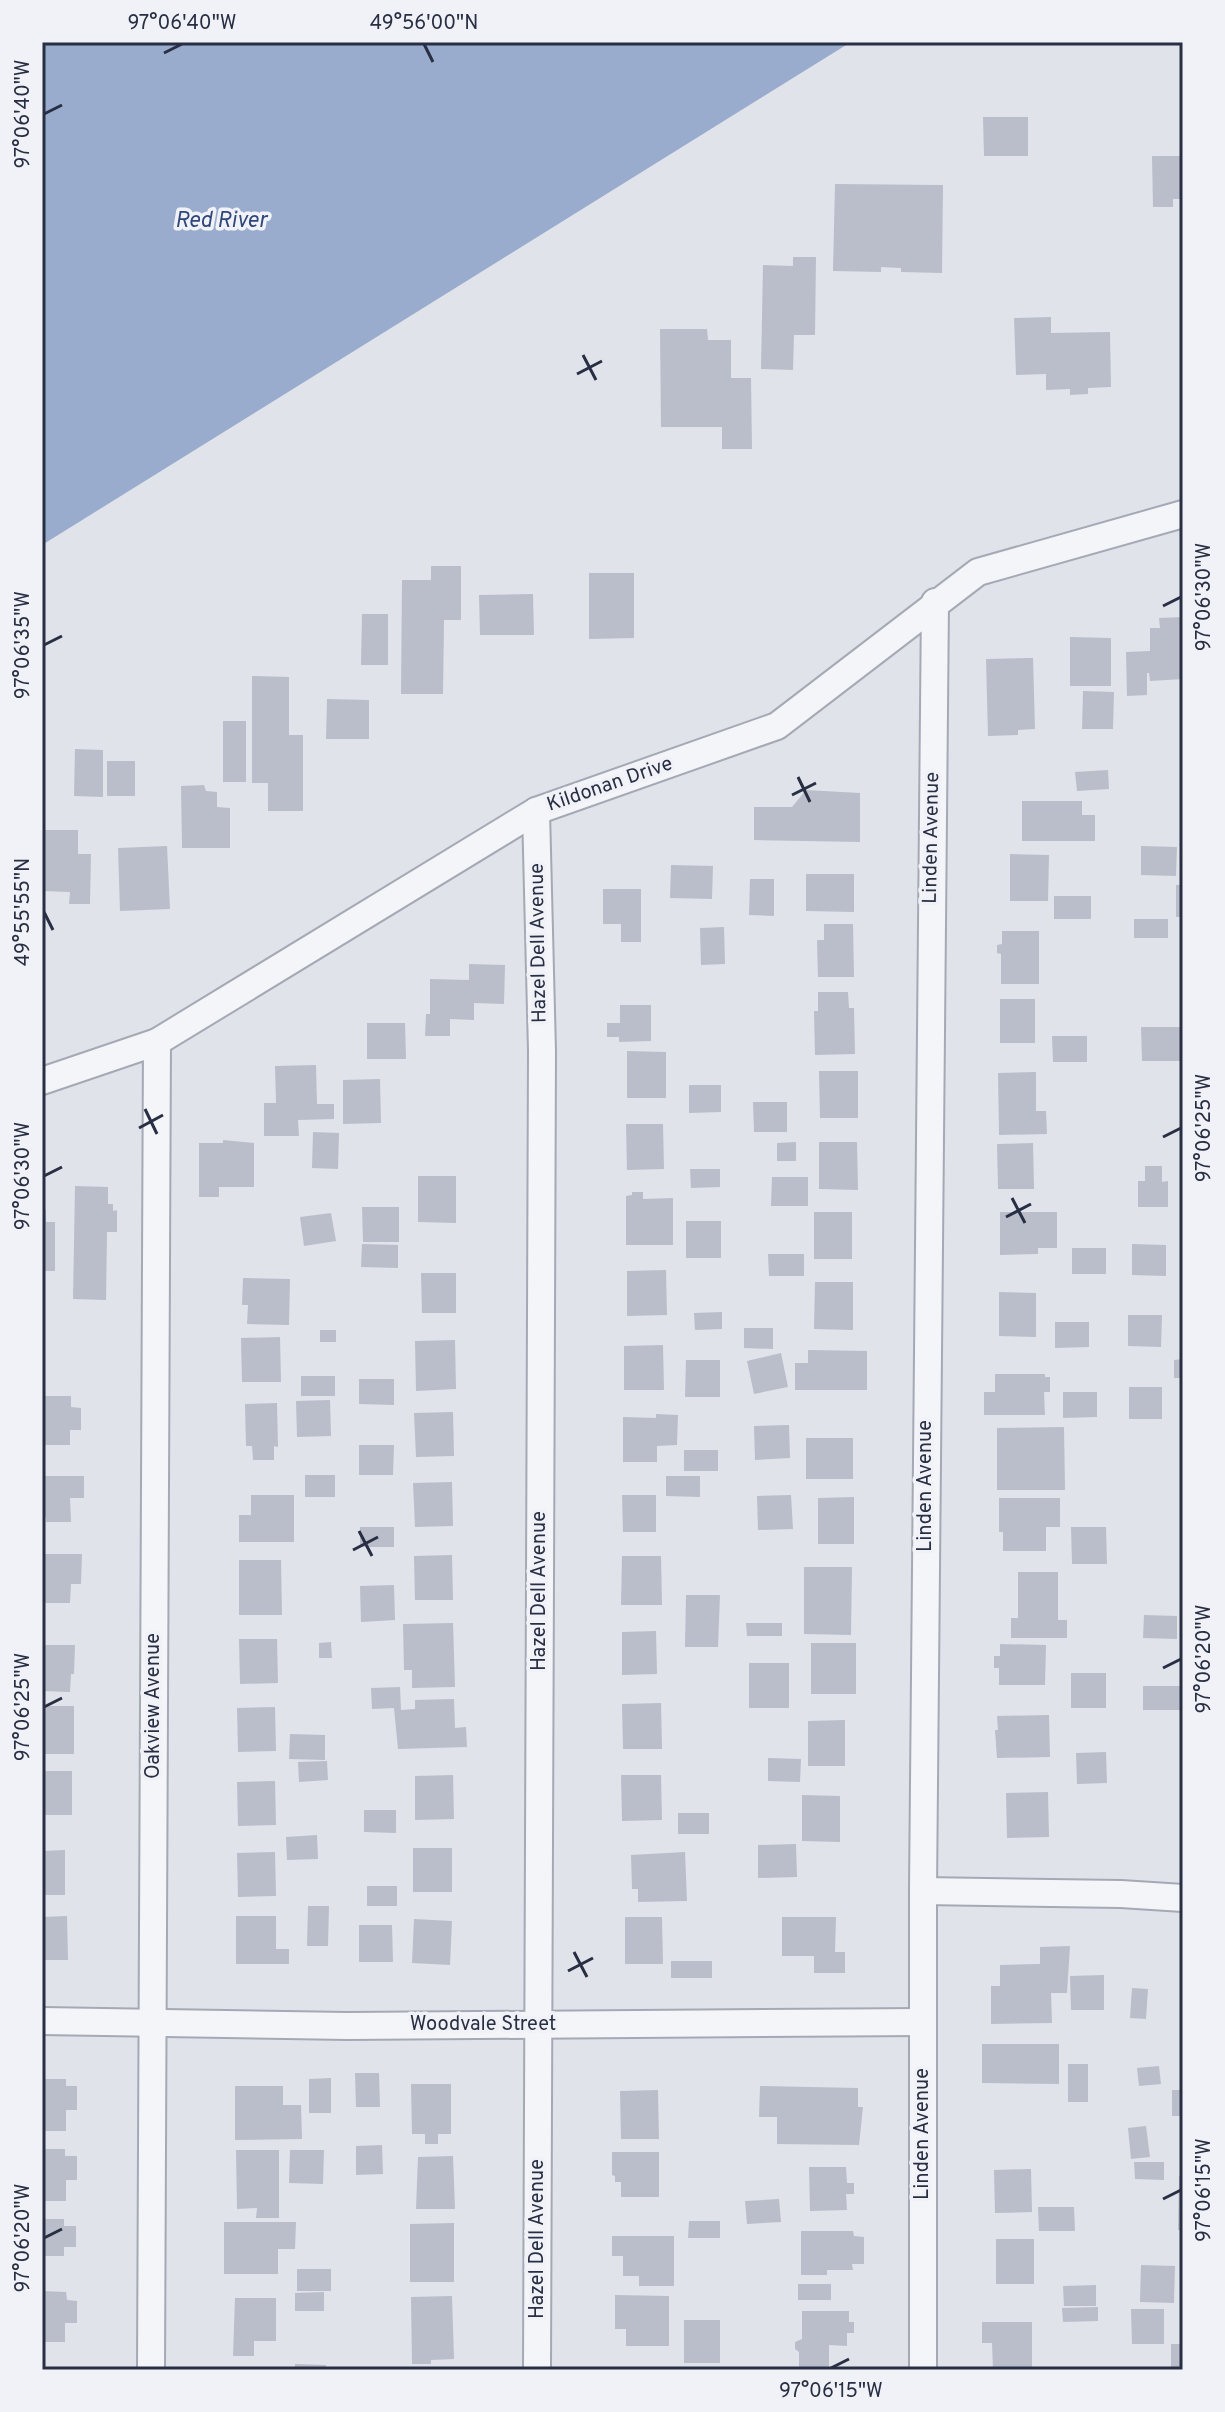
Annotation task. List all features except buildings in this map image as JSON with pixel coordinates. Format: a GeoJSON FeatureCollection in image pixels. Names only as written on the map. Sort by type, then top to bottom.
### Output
{"type":"FeatureCollection","features":[{"type":"Feature","properties":{"kind":"street","name":"Kildonan Drive"},"geometry":{"type":"LineString","coordinates":[[42,1081],[157,1042],[536,811],[777,726],[978,572],[1183,514]]}},
{"type":"Feature","properties":{"kind":"street","name":"Linden Avenue"},"geometry":{"type":"LineString","coordinates":[[923,2370],[923,1891],[935,602]]}},
{"type":"Feature","properties":{"kind":"street","name":"Hazel Dell Avenue"},"geometry":{"type":"LineString","coordinates":[[536,811],[542,1051],[537,2370]]}},
{"type":"Feature","properties":{"kind":"street","name":"Oakview Avenue"},"geometry":{"type":"LineString","coordinates":[[151,2370],[157,1042]]}},
{"type":"Feature","properties":{"kind":"street"},"geometry":{"type":"LineString","coordinates":[[923,1891],[1183,1898]]}},
{"type":"Feature","properties":{"kind":"street","name":"Woodvale Street"},"geometry":{"type":"LineString","coordinates":[[42,2021],[347,2026],[923,2022]]}},
{"type":"Feature","properties":{"kind":"water","name":"Red River"},"geometry":{"type":"Polygon","coordinates":[[[42,42],[851,42],[42,545],[42,42]]]}}]}
